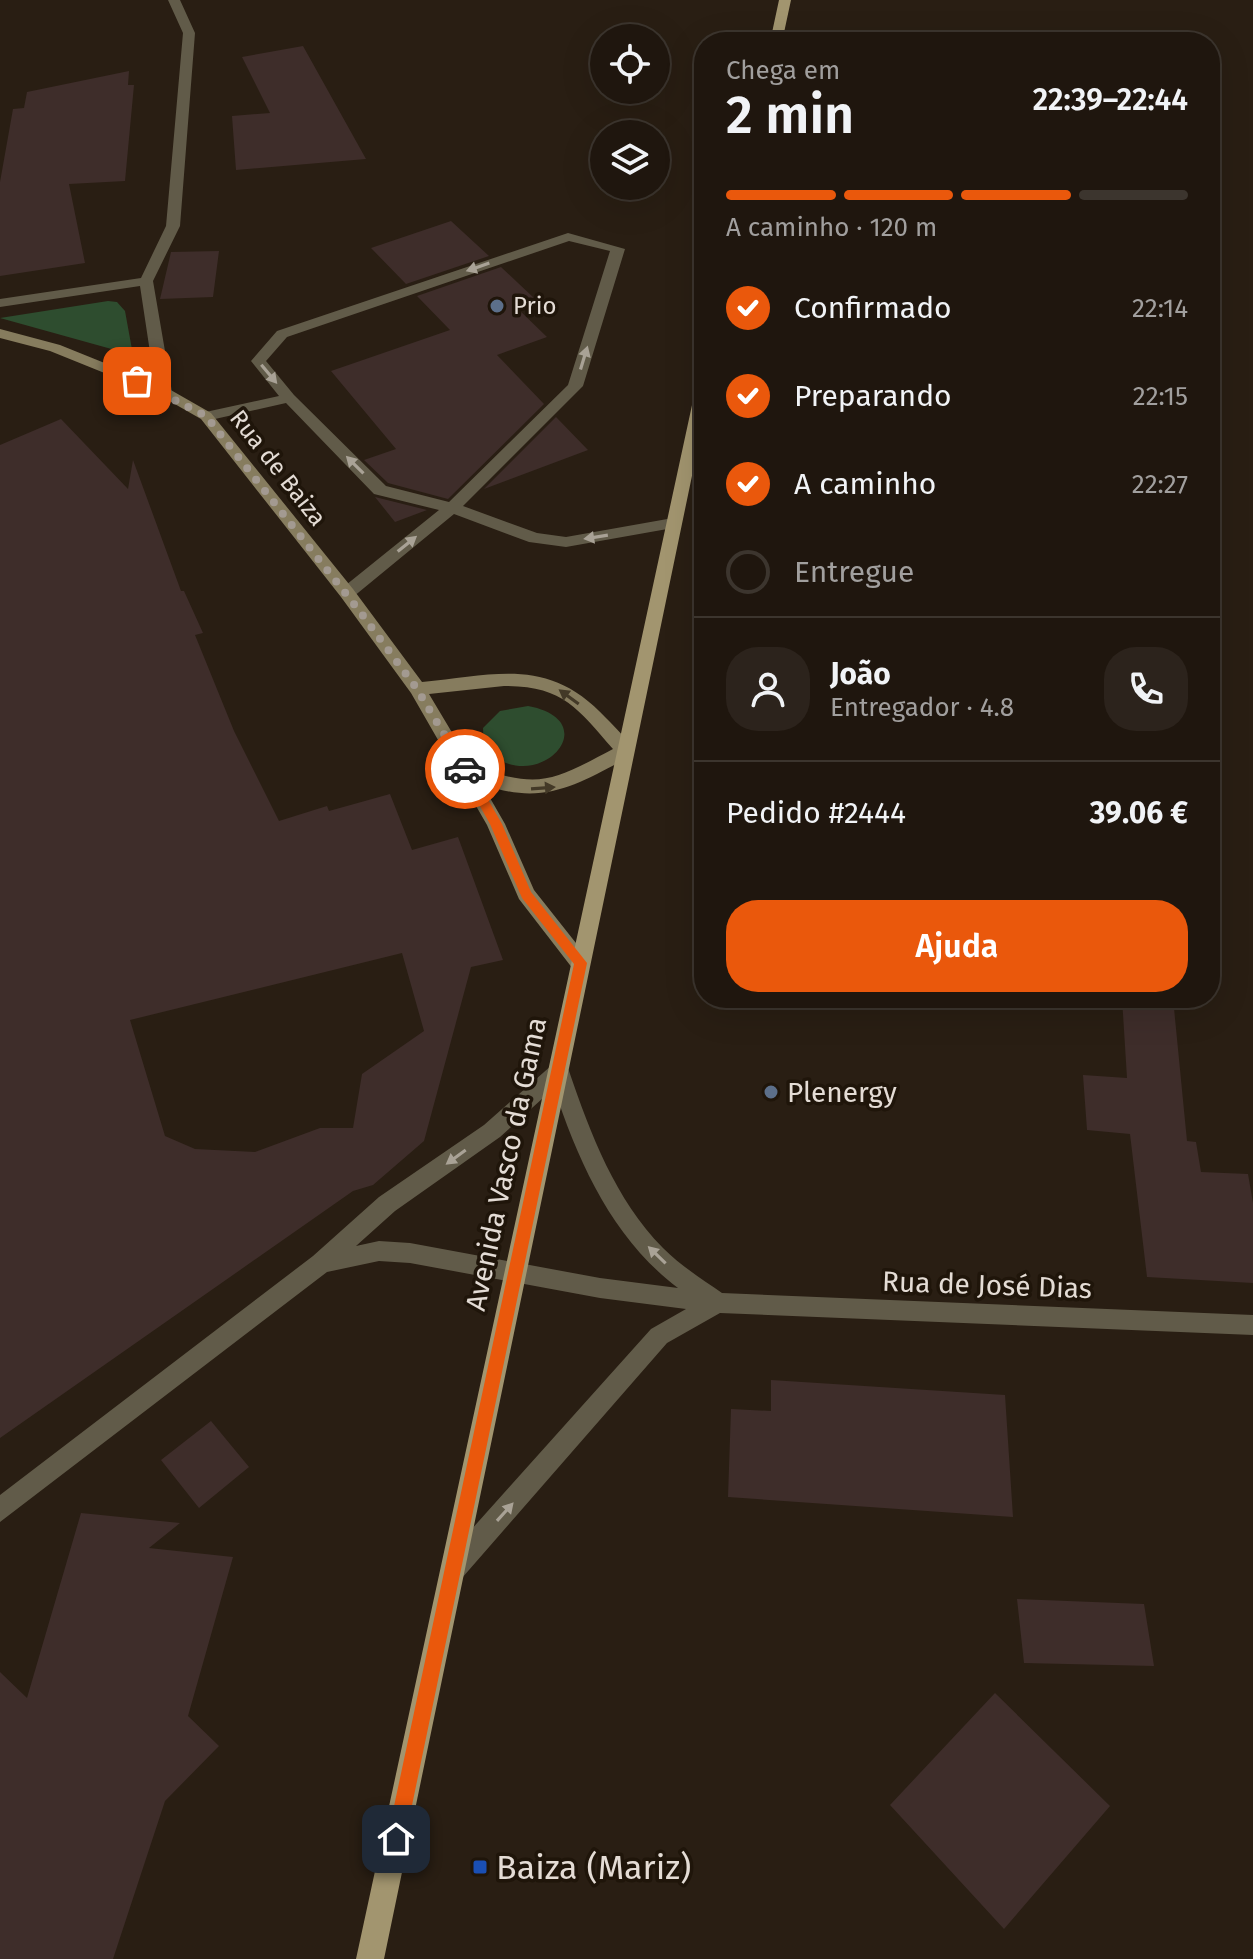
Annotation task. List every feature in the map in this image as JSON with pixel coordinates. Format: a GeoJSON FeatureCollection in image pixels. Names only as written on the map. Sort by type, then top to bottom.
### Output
{"type":"FeatureCollection","features":[{"type":"Feature","properties":{"kind":"main road"},"geometry":{"type":"LineString","coordinates":[[778,32],[785,0]]}},
{"type":"Feature","properties":{"kind":"main road","name":"Avenida Vasco da Gama"},"geometry":{"type":"LineString","coordinates":[[370,1959],[694,427]]}},
{"type":"Feature","properties":{"kind":"street"},"geometry":{"type":"LineString","coordinates":[[164,392],[146,281],[173,226],[189,33],[174,0]]}},
{"type":"Feature","properties":{"kind":"street"},"geometry":{"type":"LineString","coordinates":[[347,593],[452,508],[575,386],[618,249],[568,237],[282,334],[258,361],[289,398],[380,490],[452,508],[535,538],[566,542],[673,523]]}},
{"type":"Feature","properties":{"kind":"street"},"geometry":{"type":"LineString","coordinates":[[0,303],[146,281]]}},
{"type":"Feature","properties":{"kind":"street","name":"Rua de Baiza"},"geometry":{"type":"LineString","coordinates":[[0,333],[55,348],[164,392],[206,416],[347,593],[417,689],[468,772],[526,894],[580,963]]}},
{"type":"Feature","properties":{"kind":"street"},"geometry":{"type":"LineString","coordinates":[[206,416],[289,398]]}},
{"type":"Feature","properties":{"kind":"street"},"geometry":{"type":"LineString","coordinates":[[417,689],[514,681],[552,685],[576,700],[625,751],[558,787],[506,787],[468,772]]}},
{"type":"Feature","properties":{"kind":"street"},"geometry":{"type":"LineString","coordinates":[[0,1510],[321,1263],[387,1204],[492,1131],[559,1071],[581,1140],[609,1196],[655,1255],[718,1303],[659,1336],[453,1569]]}},
{"type":"Feature","properties":{"kind":"street","name":"Rua de José Dias"},"geometry":{"type":"LineString","coordinates":[[321,1263],[379,1251],[410,1253],[600,1288],[718,1303],[1253,1325]]}},
{"type":"Feature","properties":{"kind":"green space"},"geometry":{"type":"Polygon","coordinates":[[[117,302],[125,311],[133,355],[0,318],[117,302]]]}},
{"type":"Feature","properties":{"kind":"green space"},"geometry":{"type":"Polygon","coordinates":[[[528,706],[552,714],[563,726],[564,740],[556,752],[543,762],[525,766],[504,762],[484,749],[483,728],[500,711],[528,706]]]}},
{"type":"Feature","properties":{"kind":"building"},"geometry":{"type":"Polygon","coordinates":[[[303,46],[366,159],[236,170],[232,116],[270,113],[242,57],[303,46]]]}},
{"type":"Feature","properties":{"kind":"building"},"geometry":{"type":"Polygon","coordinates":[[[129,71],[128,85],[134,85],[125,181],[69,184],[85,263],[0,276],[0,182],[13,109],[24,108],[27,92],[129,71]]]}},
{"type":"Feature","properties":{"kind":"building"},"geometry":{"type":"Polygon","coordinates":[[[451,221],[489,256],[406,284],[371,248],[451,221]]]}},
{"type":"Feature","properties":{"kind":"building"},"geometry":{"type":"Polygon","coordinates":[[[219,251],[213,297],[160,299],[171,252],[219,251]]]}},
{"type":"Feature","properties":{"kind":"building"},"geometry":{"type":"Polygon","coordinates":[[[501,267],[535,299],[515,306],[547,337],[497,355],[544,404],[448,499],[388,483],[364,460],[396,449],[331,371],[450,330],[417,296],[501,267]]]}},
{"type":"Feature","properties":{"kind":"building"},"geometry":{"type":"Polygon","coordinates":[[[556,417],[588,450],[484,489],[556,417]]]}},
{"type":"Feature","properties":{"kind":"building"},"geometry":{"type":"Polygon","coordinates":[[[61,419],[128,489],[133,460],[181,591],[184,591],[203,633],[195,635],[234,731],[279,821],[327,806],[329,811],[390,794],[412,850],[458,837],[503,960],[471,967],[424,1141],[373,1185],[353,1191],[0,1438],[0,445],[61,419]],[[402,953],[130,1020],[165,1136],[195,1149],[255,1152],[320,1128],[353,1128],[362,1074],[424,1031],[402,953]]]}},
{"type":"Feature","properties":{"kind":"building"},"geometry":{"type":"Polygon","coordinates":[[[375,497],[427,510],[395,522],[375,497]]]}},
{"type":"Feature","properties":{"kind":"building"},"geometry":{"type":"Polygon","coordinates":[[[1123,1008],[1174,1008],[1187,1141],[1196,1142],[1201,1172],[1248,1174],[1253,1203],[1253,1283],[1147,1277],[1130,1134],[1087,1130],[1083,1075],[1127,1078],[1123,1008]]]}},
{"type":"Feature","properties":{"kind":"building"},"geometry":{"type":"Polygon","coordinates":[[[771,1380],[1005,1395],[1013,1517],[728,1497],[731,1409],[771,1411],[771,1380]]]}},
{"type":"Feature","properties":{"kind":"building"},"geometry":{"type":"Polygon","coordinates":[[[211,1421],[249,1467],[199,1508],[161,1460],[211,1421]]]}},
{"type":"Feature","properties":{"kind":"building"},"geometry":{"type":"Polygon","coordinates":[[[81,1513],[180,1523],[149,1548],[233,1557],[188,1716],[219,1746],[165,1801],[113,1959],[0,1959],[0,1672],[27,1698],[81,1513]]]}},
{"type":"Feature","properties":{"kind":"building"},"geometry":{"type":"Polygon","coordinates":[[[1017,1599],[1144,1604],[1154,1666],[1024,1663],[1017,1599]]]}},
{"type":"Feature","properties":{"kind":"building"},"geometry":{"type":"Polygon","coordinates":[[[995,1693],[1110,1806],[1004,1929],[890,1805],[995,1693]]]}},
{"type":"Feature","properties":{"kind":"way so far"},"geometry":{"type":"LineString","coordinates":[[137,381],[164,392],[206,416],[347,593],[417,689],[441,734],[465,769]]}},
{"type":"Feature","properties":{"kind":"place","name":"Prio"},"geometry":{"type":"Point","coordinates":[497,306]}},
{"type":"Feature","properties":{"kind":"place","name":"Plenergy"},"geometry":{"type":"Point","coordinates":[771,1092]}},
{"type":"Feature","properties":{"kind":"place","name":"Baiza (Mariz)"},"geometry":{"type":"Point","coordinates":[480,1867]}},
{"type":"Feature","properties":{"kind":"route"},"geometry":{"type":"LineString","coordinates":[[396,1839],[530,1213],[580,963],[526,894],[496,824],[465,769]]}}]}
